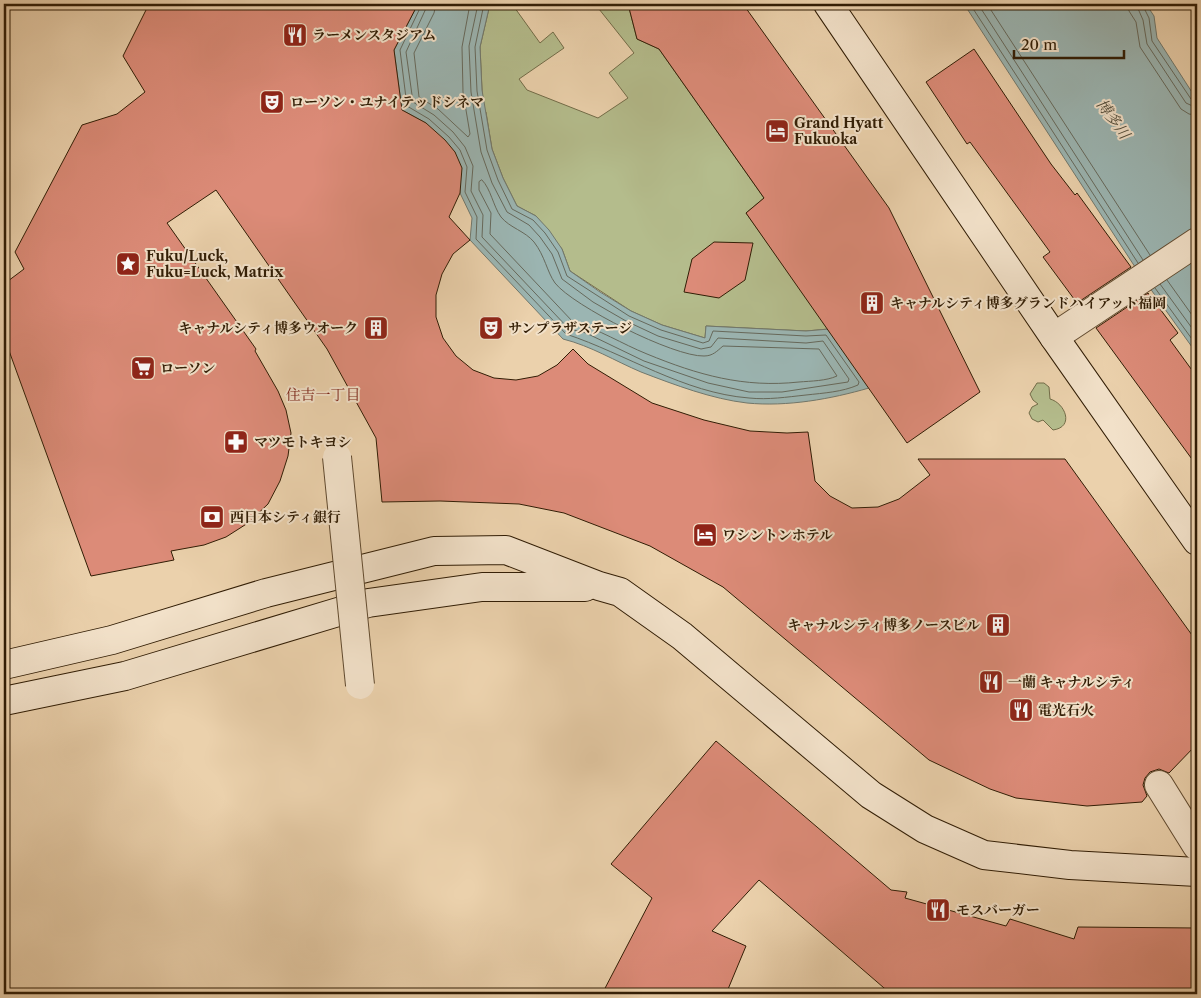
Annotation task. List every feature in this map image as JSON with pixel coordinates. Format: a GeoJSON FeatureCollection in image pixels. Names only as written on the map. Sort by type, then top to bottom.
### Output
{"type":"FeatureCollection","features":[{"type":"Feature","properties":{"kind":"street"},"geometry":{"type":"LineString","coordinates":[[828,4],[1054,337],[1197,541]]}},
{"type":"Feature","properties":{"kind":"street"},"geometry":{"type":"LineString","coordinates":[[1054,337],[1197,242]]}},
{"type":"Feature","properties":{"kind":"street"},"geometry":{"type":"LineString","coordinates":[[337,457],[360,685]]}},
{"type":"Feature","properties":{"kind":"street"},"geometry":{"type":"LineString","coordinates":[[4,665],[112,640],[266,592],[434,552],[506,550],[599,586],[620,592],[682,636],[871,795],[925,829],[984,855],[1070,865],[1197,872]]}},
{"type":"Feature","properties":{"kind":"street"},"geometry":{"type":"LineString","coordinates":[[4,701],[125,676],[368,603],[482,588],[599,586]]}},
{"type":"Feature","properties":{"kind":"street"},"geometry":{"type":"LineString","coordinates":[[1159,785],[1197,846]]}},
{"type":"Feature","properties":{"kind":"green space"},"geometry":{"type":"Polygon","coordinates":[[[490,4],[512,4],[540,43],[553,32],[564,48],[519,79],[527,90],[598,118],[628,98],[609,73],[634,53],[595,4],[628,4],[637,39],[659,49],[764,198],[746,213],[829,329],[806,331],[706,326],[705,338],[662,325],[631,311],[570,271],[562,249],[536,216],[517,206],[503,178],[492,149],[486,112],[483,111],[480,47],[490,4]]]}},
{"type":"Feature","properties":{"kind":"green space"},"geometry":{"type":"Polygon","coordinates":[[[1037,383],[1044,383],[1049,387],[1050,399],[1060,405],[1063,410],[1066,420],[1060,428],[1053,430],[1043,420],[1038,422],[1032,419],[1029,413],[1032,407],[1038,404],[1030,394],[1037,383]]]}},
{"type":"Feature","properties":{"kind":"water"},"geometry":{"type":"Polygon","coordinates":[[[418,4],[490,4],[480,47],[482,90],[492,149],[503,178],[517,206],[536,216],[549,230],[562,249],[570,271],[631,311],[662,325],[705,338],[706,326],[806,331],[829,329],[869,388],[840,396],[793,403],[762,404],[734,401],[707,395],[667,382],[563,339],[470,240],[472,218],[460,193],[455,152],[426,123],[402,110],[394,50],[418,4]]]}},
{"type":"Feature","properties":{"kind":"water","name":"博多川"},"geometry":{"type":"Polygon","coordinates":[[[964,4],[1146,4],[1154,16],[1157,38],[1197,100],[1197,354],[1137,270],[964,4]]]}},
{"type":"Feature","properties":{"kind":"building"},"geometry":{"type":"Polygon","coordinates":[[[149,4],[418,4],[394,50],[402,110],[426,123],[445,140],[455,152],[462,168],[460,193],[449,217],[470,240],[453,254],[442,274],[436,295],[436,317],[443,338],[456,356],[473,370],[494,378],[516,380],[538,376],[557,365],[573,349],[588,364],[652,403],[704,420],[750,431],[808,432],[815,481],[830,496],[852,508],[878,507],[899,499],[930,475],[918,459],[1065,459],[1197,642],[1197,744],[1169,773],[1159,769],[1150,772],[1145,778],[1143,785],[1147,796],[1142,802],[1087,806],[1016,798],[990,789],[929,760],[723,587],[650,546],[564,513],[519,504],[440,501],[382,502],[376,438],[327,349],[216,190],[167,223],[256,349],[255,351],[278,391],[286,410],[291,433],[288,456],[280,481],[268,504],[248,523],[226,537],[204,545],[171,551],[174,560],[91,576],[4,337],[4,284],[24,269],[15,252],[82,125],[117,114],[145,92],[123,56],[149,4]]]}},
{"type":"Feature","properties":{"kind":"building","name":"キャナルシティ博多グランドハイアット福岡"},"geometry":{"type":"Polygon","coordinates":[[[628,4],[743,4],[889,208],[980,392],[907,443],[746,213],[764,198],[659,49],[637,39],[628,4]]]}},
{"type":"Feature","properties":{"kind":"building"},"geometry":{"type":"Polygon","coordinates":[[[974,49],[1051,164],[1075,195],[1077,193],[1131,267],[1077,303],[1043,257],[1050,252],[970,142],[967,144],[926,82],[974,49]]]}},
{"type":"Feature","properties":{"kind":"building"},"geometry":{"type":"Polygon","coordinates":[[[714,242],[753,243],[745,280],[719,298],[684,292],[692,259],[714,242]]]}},
{"type":"Feature","properties":{"kind":"building"},"geometry":{"type":"Polygon","coordinates":[[[1148,293],[1178,333],[1170,340],[1197,377],[1197,466],[1096,328],[1148,293]]]}},
{"type":"Feature","properties":{"kind":"building"},"geometry":{"type":"Polygon","coordinates":[[[716,741],[891,890],[907,892],[905,898],[1006,926],[1010,919],[1074,939],[1078,927],[1197,928],[1197,994],[891,994],[759,880],[712,931],[746,946],[726,994],[602,994],[652,898],[611,864],[716,741]]]}},
{"type":"Feature","properties":{"kind":"place","name":"ラーメンスタジアム"},"geometry":{"type":"Point","coordinates":[295,35]}},
{"type":"Feature","properties":{"kind":"place","name":"ローソン・ユナイテッドシネマ"},"geometry":{"type":"Point","coordinates":[272,102]}},
{"type":"Feature","properties":{"kind":"place","name":"Grand Hyatt Fukuoka"},"geometry":{"type":"Point","coordinates":[777,131]}},
{"type":"Feature","properties":{"kind":"place","name":"Fuku/Luck, Fuku=Luck, Matrix"},"geometry":{"type":"Point","coordinates":[128,264]}},
{"type":"Feature","properties":{"kind":"place","name":"キャナルシティ博多グランドハイアット福岡"},"geometry":{"type":"Point","coordinates":[872,303]}},
{"type":"Feature","properties":{"kind":"place","name":"キャナルシティ博多ウオーク"},"geometry":{"type":"Point","coordinates":[376,328]}},
{"type":"Feature","properties":{"kind":"place","name":"サンプラザステージ"},"geometry":{"type":"Point","coordinates":[491,328]}},
{"type":"Feature","properties":{"kind":"place","name":"ローソン"},"geometry":{"type":"Point","coordinates":[143,368]}},
{"type":"Feature","properties":{"kind":"place","name":"マツモトキヨシ"},"geometry":{"type":"Point","coordinates":[236,442]}},
{"type":"Feature","properties":{"kind":"place","name":"西日本シティ銀行"},"geometry":{"type":"Point","coordinates":[212,517]}},
{"type":"Feature","properties":{"kind":"place","name":"ワシントンホテル"},"geometry":{"type":"Point","coordinates":[705,535]}},
{"type":"Feature","properties":{"kind":"place","name":"キャナルシティ博多ノースビル"},"geometry":{"type":"Point","coordinates":[998,625]}},
{"type":"Feature","properties":{"kind":"place","name":"一蘭 キャナルシティ"},"geometry":{"type":"Point","coordinates":[991,682]}},
{"type":"Feature","properties":{"kind":"place","name":"電光石火"},"geometry":{"type":"Point","coordinates":[1021,710]}},
{"type":"Feature","properties":{"kind":"place","name":"モスバーガー"},"geometry":{"type":"Point","coordinates":[938,910]}},
{"type":"Feature","properties":{"kind":"district","name":"住吉一丁目"},"geometry":{"type":"Point","coordinates":[323,395]}}]}
